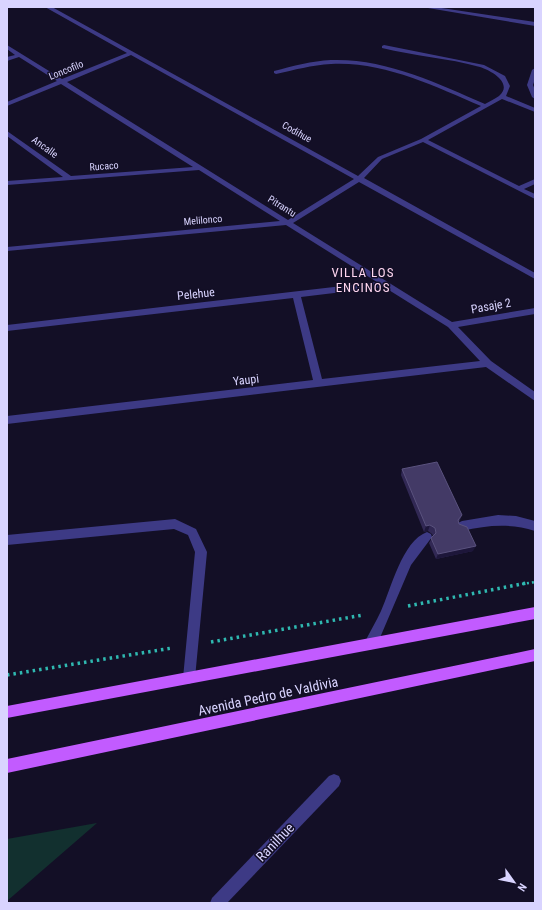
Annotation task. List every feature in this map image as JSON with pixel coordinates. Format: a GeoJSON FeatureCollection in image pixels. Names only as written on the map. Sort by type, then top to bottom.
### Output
{"type":"FeatureCollection","features":[{"type":"Feature","properties":{"kind":"main road"},"geometry":{"type":"LineString","coordinates":[[7,712],[535,613]]}},
{"type":"Feature","properties":{"kind":"main road","name":"Avenida Pedro de Valdivia"},"geometry":{"type":"LineString","coordinates":[[7,766],[535,655]]}},
{"type":"Feature","properties":{"kind":"street","name":"Codihue"},"geometry":{"type":"LineString","coordinates":[[48,7],[535,276]]}},
{"type":"Feature","properties":{"kind":"street"},"geometry":{"type":"LineString","coordinates":[[425,7],[535,24]]}},
{"type":"Feature","properties":{"kind":"street","name":"Pitrantu"},"geometry":{"type":"LineString","coordinates":[[7,47],[451,325],[488,363],[535,397]]}},
{"type":"Feature","properties":{"kind":"street"},"geometry":{"type":"LineString","coordinates":[[384,47],[462,62],[497,72],[504,79],[507,85],[506,92],[502,97],[423,140]]}},
{"type":"Feature","properties":{"kind":"street","name":"Loncofilo"},"geometry":{"type":"LineString","coordinates":[[7,104],[131,53]]}},
{"type":"Feature","properties":{"kind":"street"},"geometry":{"type":"LineString","coordinates":[[7,59],[20,55]]}},
{"type":"Feature","properties":{"kind":"street"},"geometry":{"type":"LineString","coordinates":[[276,72],[340,62],[369,66],[420,78],[486,106]]}},
{"type":"Feature","properties":{"kind":"street"},"geometry":{"type":"LineString","coordinates":[[535,70],[530,89],[535,97]]}},
{"type":"Feature","properties":{"kind":"street"},"geometry":{"type":"LineString","coordinates":[[502,97],[535,110]]}},
{"type":"Feature","properties":{"kind":"street","name":"Ancalle"},"geometry":{"type":"LineString","coordinates":[[7,133],[71,179]]}},
{"type":"Feature","properties":{"kind":"street"},"geometry":{"type":"LineString","coordinates":[[423,140],[535,197]]}},
{"type":"Feature","properties":{"kind":"street","name":"Melilonco"},"geometry":{"type":"LineString","coordinates":[[7,248],[288,223],[360,178],[380,158],[423,140]]}},
{"type":"Feature","properties":{"kind":"street","name":"Rucaco"},"geometry":{"type":"LineString","coordinates":[[7,183],[202,168]]}},
{"type":"Feature","properties":{"kind":"street"},"geometry":{"type":"LineString","coordinates":[[518,189],[535,181]]}},
{"type":"Feature","properties":{"kind":"street","name":"Pelehue"},"geometry":{"type":"LineString","coordinates":[[7,328],[387,284]]}},
{"type":"Feature","properties":{"kind":"street"},"geometry":{"type":"LineString","coordinates":[[296,295],[318,383]]}},
{"type":"Feature","properties":{"kind":"street","name":"Pasaje 2"},"geometry":{"type":"LineString","coordinates":[[451,325],[535,311]]}},
{"type":"Feature","properties":{"kind":"street","name":"Yaupi"},"geometry":{"type":"LineString","coordinates":[[7,420],[488,363]]}},
{"type":"Feature","properties":{"kind":"street"},"geometry":{"type":"LineString","coordinates":[[462,526],[494,519],[508,519],[535,526]]}},
{"type":"Feature","properties":{"kind":"street"},"geometry":{"type":"LineString","coordinates":[[7,540],[175,524],[192,532],[201,552],[189,678]]}},
{"type":"Feature","properties":{"kind":"street"},"geometry":{"type":"LineString","coordinates":[[370,644],[387,610],[406,560],[414,548],[426,537]]}},
{"type":"Feature","properties":{"kind":"street","name":"Ranilhue"},"geometry":{"type":"LineString","coordinates":[[217,903],[334,780]]}},
{"type":"Feature","properties":{"kind":"path"},"geometry":{"type":"LineString","coordinates":[[7,675],[275,632],[535,582]]}},
{"type":"Feature","properties":{"kind":"green space"},"geometry":{"type":"Polygon","coordinates":[[[97,823],[7,901],[7,839],[97,823]]]}},
{"type":"Feature","properties":{"kind":"building"},"geometry":{"type":"Polygon","coordinates":[[[437,462],[462,515],[458,520],[459,524],[467,527],[476,546],[438,554],[431,538],[436,533],[435,528],[430,525],[426,526],[402,469],[437,462]]]}},
{"type":"Feature","properties":{"kind":"district","name":"VILLA LOS ENCINOS"},"geometry":{"type":"Point","coordinates":[363,280]}}]}
